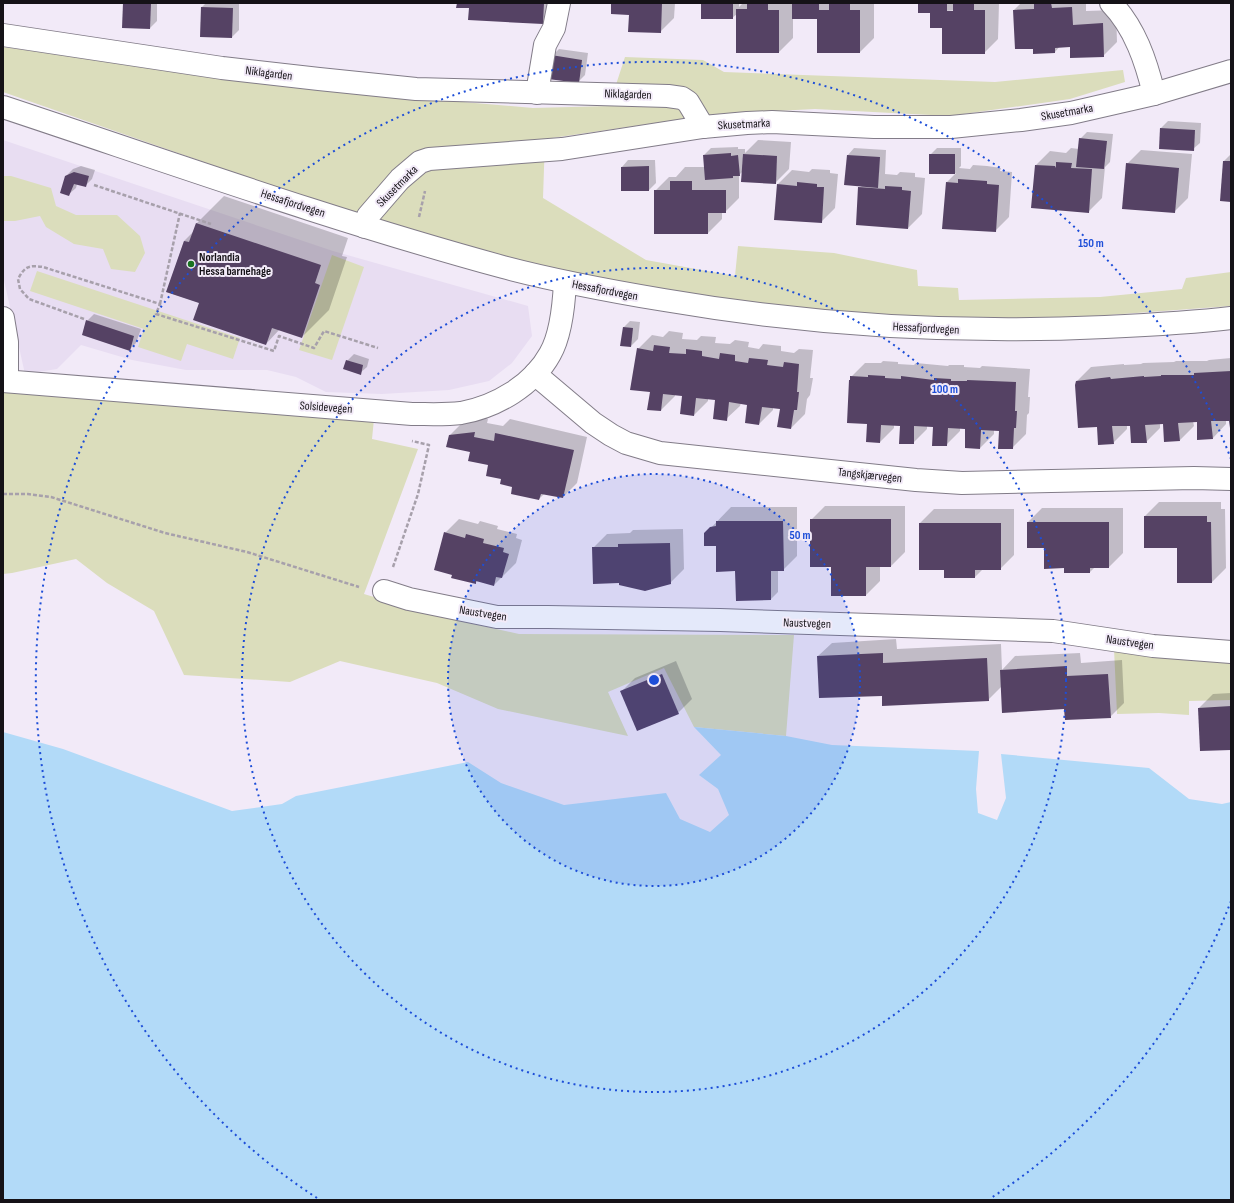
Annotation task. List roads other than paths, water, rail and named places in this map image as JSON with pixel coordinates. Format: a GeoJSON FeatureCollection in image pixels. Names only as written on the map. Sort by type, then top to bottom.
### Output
{"type":"FeatureCollection","features":[{"type":"Feature","properties":{"kind":"street"},"geometry":{"type":"LineString","coordinates":[[537,93],[546,45],[554,28],[559,3]]}},
{"type":"Feature","properties":{"kind":"street"},"geometry":{"type":"LineString","coordinates":[[1111,3],[1129,27],[1139,46],[1146,62],[1154,94]]}},
{"type":"Feature","properties":{"kind":"street","name":"Niklagarden"},"geometry":{"type":"LineString","coordinates":[[3,35],[222,68],[416,88],[668,96],[682,98],[688,102],[703,127]]}},
{"type":"Feature","properties":{"kind":"street","name":"Skusetmarka"},"geometry":{"type":"LineString","coordinates":[[365,227],[368,216],[400,179],[420,162],[429,159],[562,149],[703,127],[747,123],[772,122],[874,127],[951,127],[1021,120],[1071,113],[1154,94],[1231,71]]}},
{"type":"Feature","properties":{"kind":"street","name":"Hessafjordvegen"},"geometry":{"type":"LineString","coordinates":[[3,107],[365,227],[505,268],[616,292],[777,317],[853,324],[972,330],[1052,330],[1148,325],[1231,318]]}},
{"type":"Feature","properties":{"kind":"street","name":"Solsidevegen"},"geometry":{"type":"LineString","coordinates":[[3,318],[7,342],[5,381],[439,415],[461,413],[481,408],[506,397],[535,374],[550,354],[558,334],[565,295],[565,282]]}},
{"type":"Feature","properties":{"kind":"street","name":"Tangskjærvegen"},"geometry":{"type":"LineString","coordinates":[[535,374],[593,423],[610,435],[626,443],[660,453],[916,480],[962,483],[1194,478],[1231,479]]}},
{"type":"Feature","properties":{"kind":"street","name":"Naustvegen"},"geometry":{"type":"LineString","coordinates":[[384,591],[409,599],[497,617],[704,620],[1053,631],[1153,646],[1231,652]]}},
{"type":"Feature","properties":{"kind":"water"},"geometry":{"type":"Polygon","coordinates":[[[694,727],[786,736],[832,745],[979,751],[976,789],[978,813],[997,820],[1006,798],[1001,754],[1149,768],[1189,799],[1222,804],[1231,802],[1231,1200],[3,1200],[3,732],[63,749],[232,811],[282,804],[296,796],[468,762],[501,783],[564,805],[666,793],[680,819],[710,832],[729,815],[718,789],[699,775],[721,755],[694,727]]]}},
{"type":"Feature","properties":{"kind":"place","name":"Norlandia Hessa barnehage"},"geometry":{"type":"Point","coordinates":[191,264]}}]}
